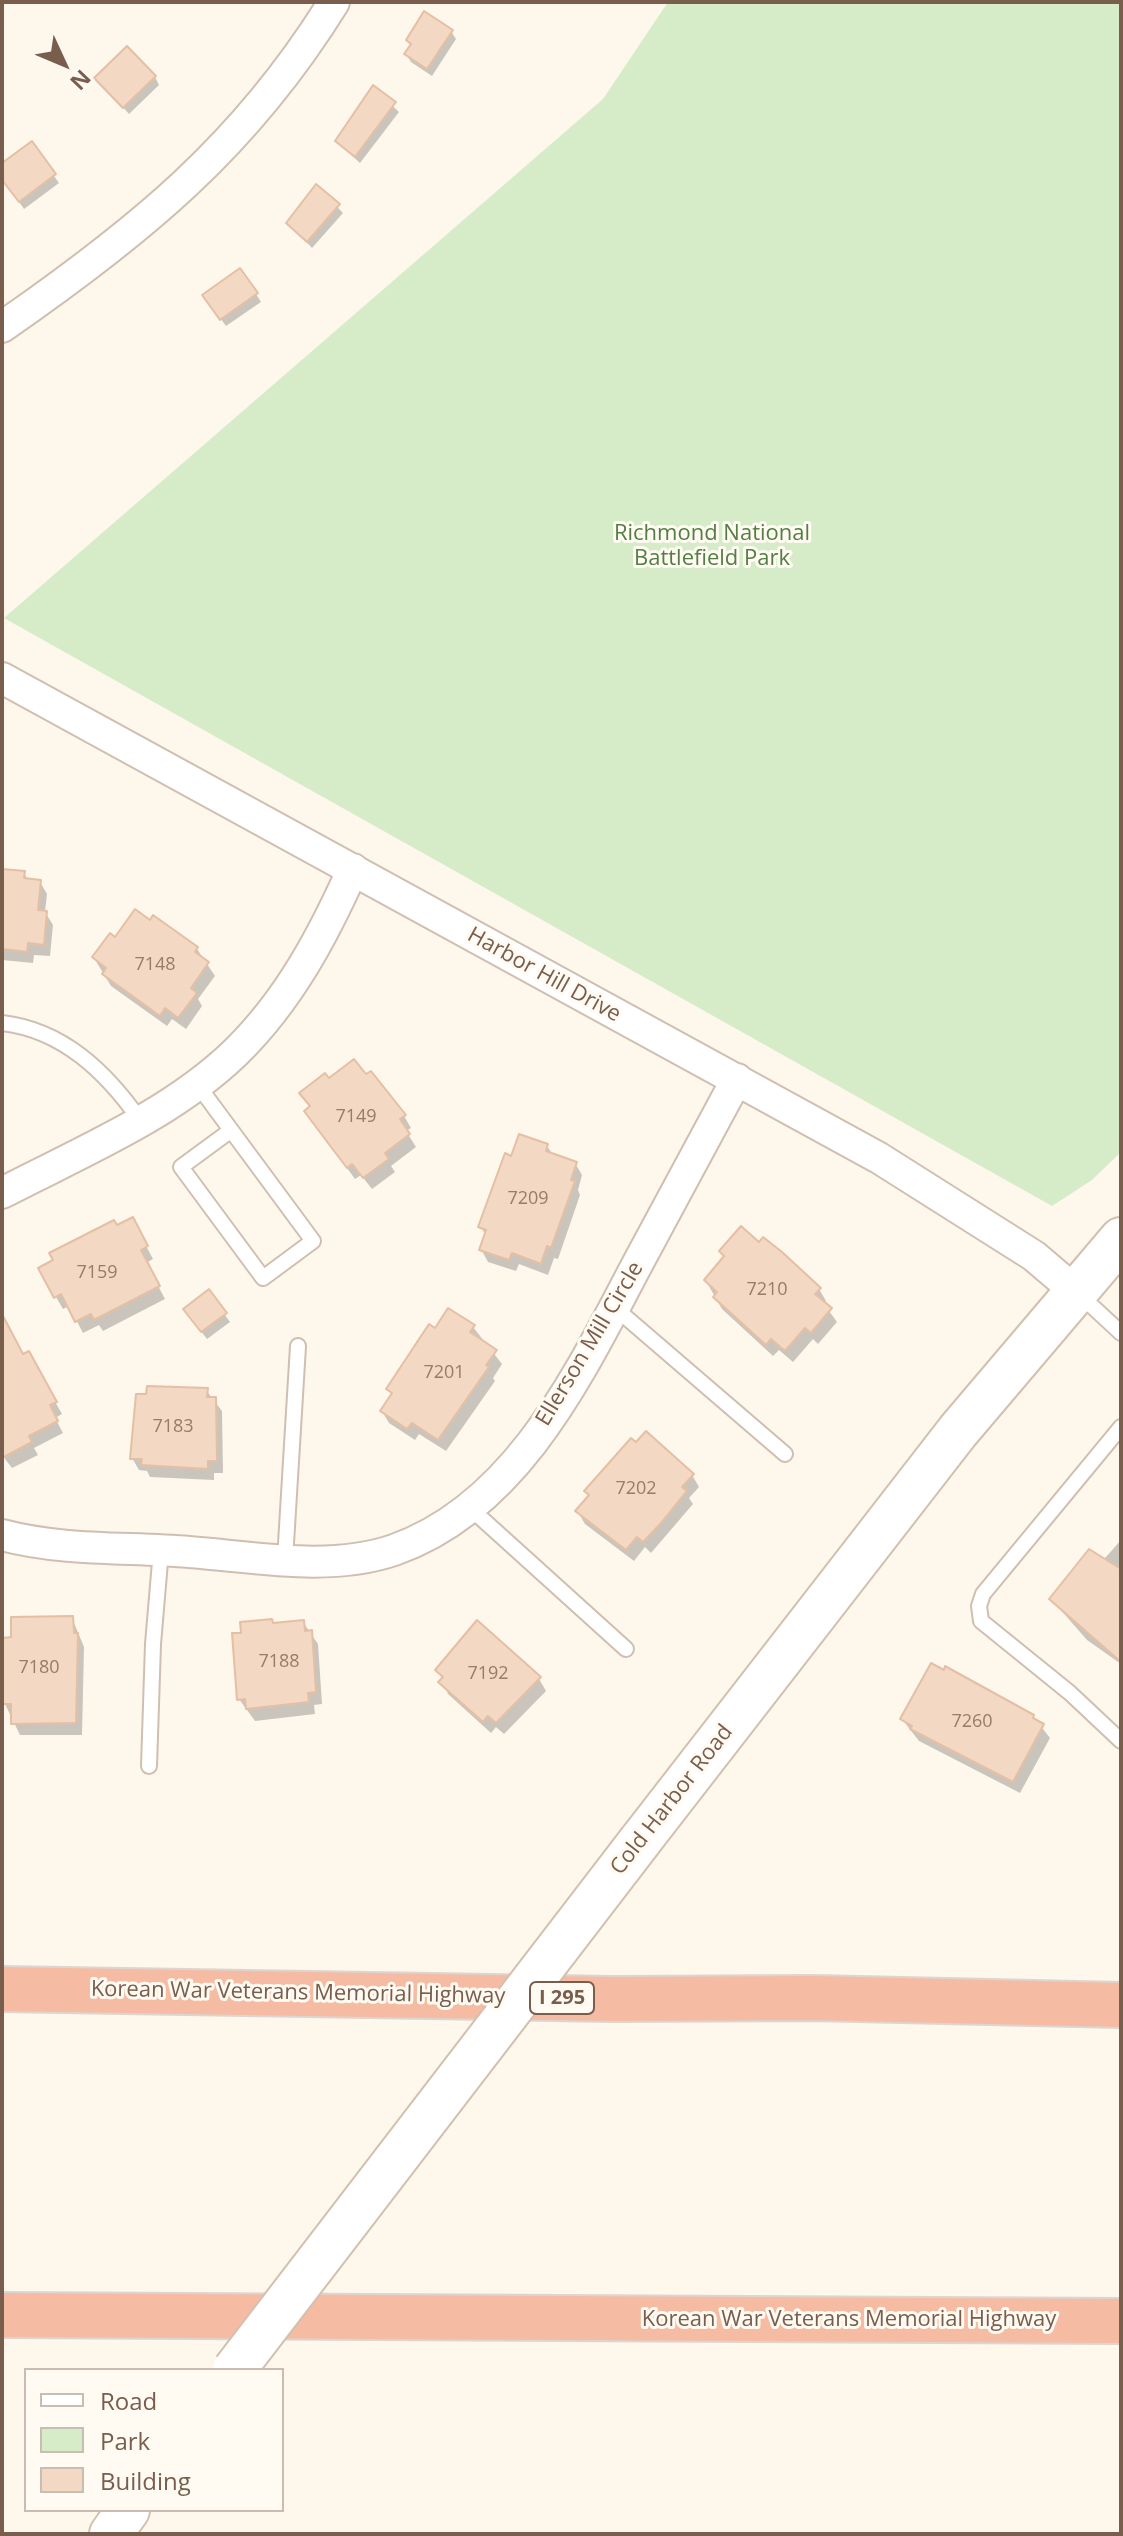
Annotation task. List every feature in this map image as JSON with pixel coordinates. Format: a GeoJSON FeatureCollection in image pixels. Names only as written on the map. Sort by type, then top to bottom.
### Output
{"type":"FeatureCollection","features":[{"type":"Feature","properties":{"kind":"highway","name":"Korean War Veterans Memorial Highway"},"geometry":{"type":"LineString","coordinates":[[2,1989],[613,1999],[830,1998],[1121,2005]]}},
{"type":"Feature","properties":{"kind":"highway","name":"Korean War Veterans Memorial Highway"},"geometry":{"type":"LineString","coordinates":[[2,2315],[1121,2321]]}},
{"type":"Feature","properties":{"kind":"main road","name":"Cold Harbor Road"},"geometry":{"type":"LineString","coordinates":[[236,2368],[958,1431],[1074,1290],[1121,1239]]}},
{"type":"Feature","properties":{"kind":"main road"},"geometry":{"type":"LineString","coordinates":[[111,2534],[127,2512]]}},
{"type":"Feature","properties":{"kind":"street"},"geometry":{"type":"LineString","coordinates":[[2,327],[135,231],[218,154],[274,92],[334,2]]}},
{"type":"Feature","properties":{"kind":"street","name":"Harbor Hill Drive"},"geometry":{"type":"LineString","coordinates":[[2,678],[879,1158],[1034,1256],[1074,1290]]}},
{"type":"Feature","properties":{"kind":"street"},"geometry":{"type":"LineString","coordinates":[[2,1193],[140,1120],[197,1084],[235,1053],[296,979],[328,926],[353,869]]}},
{"type":"Feature","properties":{"kind":"street","name":"Ellerson Mill Circle"},"geometry":{"type":"LineString","coordinates":[[2,1535],[93,1546],[285,1560],[351,1560],[393,1550],[441,1530],[494,1485],[558,1407],[737,1079]]}},
{"type":"Feature","properties":{"kind":"lane"},"geometry":{"type":"LineString","coordinates":[[2,1023],[41,1033],[94,1065],[119,1090],[140,1120]]}},
{"type":"Feature","properties":{"kind":"lane"},"geometry":{"type":"LineString","coordinates":[[197,1084],[313,1241],[263,1278],[181,1167],[230,1131]]}},
{"type":"Feature","properties":{"kind":"lane"},"geometry":{"type":"LineString","coordinates":[[1074,1290],[1121,1333]]}},
{"type":"Feature","properties":{"kind":"lane"},"geometry":{"type":"LineString","coordinates":[[614,1307],[785,1454]]}},
{"type":"Feature","properties":{"kind":"lane"},"geometry":{"type":"LineString","coordinates":[[285,1560],[298,1346]]}},
{"type":"Feature","properties":{"kind":"lane"},"geometry":{"type":"LineString","coordinates":[[1121,1427],[983,1594],[979,1606],[981,1621],[1070,1693],[1121,1741]]}},
{"type":"Feature","properties":{"kind":"lane"},"geometry":{"type":"LineString","coordinates":[[470,1508],[626,1649]]}},
{"type":"Feature","properties":{"kind":"lane"},"geometry":{"type":"LineString","coordinates":[[149,1766],[153,1644],[161,1550]]}},
{"type":"Feature","properties":{"kind":"green space","name":"Richmond National Battlefield Park"},"geometry":{"type":"Polygon","coordinates":[[[668,2],[1121,2],[1121,1152],[1092,1180],[1052,1206],[4,618],[603,99],[668,2]]]}},
{"type":"Feature","properties":{"kind":"building"},"geometry":{"type":"Polygon","coordinates":[[[424,11],[453,30],[427,69],[404,54],[411,44],[406,40],[424,11]]]}},
{"type":"Feature","properties":{"kind":"building"},"geometry":{"type":"Polygon","coordinates":[[[127,46],[156,76],[123,108],[94,78],[127,46]]]}},
{"type":"Feature","properties":{"kind":"building"},"geometry":{"type":"Polygon","coordinates":[[[373,85],[396,102],[355,157],[335,141],[373,85]]]}},
{"type":"Feature","properties":{"kind":"building"},"geometry":{"type":"Polygon","coordinates":[[[32,141],[56,174],[19,202],[2,180],[2,163],[32,141]]]}},
{"type":"Feature","properties":{"kind":"building"},"geometry":{"type":"Polygon","coordinates":[[[316,184],[340,204],[307,242],[286,223],[316,184]]]}},
{"type":"Feature","properties":{"kind":"building"},"geometry":{"type":"Polygon","coordinates":[[[240,268],[258,293],[220,320],[202,295],[240,268]]]}},
{"type":"Feature","properties":{"kind":"building"},"geometry":{"type":"Polygon","coordinates":[[[2,869],[25,871],[24,878],[41,880],[38,910],[47,911],[44,945],[28,943],[27,952],[2,949],[2,869]]]}},
{"type":"Feature","properties":{"kind":"building"},"geometry":{"type":"Polygon","coordinates":[[[135,909],[150,920],[153,915],[198,947],[195,952],[209,962],[191,988],[197,993],[178,1018],[165,1008],[160,1016],[102,974],[106,968],[92,957],[110,933],[115,937],[135,909]]]}},
{"type":"Feature","properties":{"kind":"building"},"geometry":{"type":"Polygon","coordinates":[[[354,1059],[366,1074],[371,1071],[406,1115],[400,1119],[410,1134],[385,1153],[389,1159],[363,1178],[352,1164],[347,1168],[331,1147],[304,1111],[310,1106],[299,1093],[325,1073],[329,1078],[354,1059]]]}},
{"type":"Feature","properties":{"kind":"building"},"geometry":{"type":"Polygon","coordinates":[[[519,1134],[548,1144],[546,1151],[577,1162],[571,1180],[575,1181],[551,1248],[547,1246],[541,1264],[512,1253],[509,1260],[479,1250],[486,1230],[478,1227],[505,1153],[511,1156],[519,1134]]]}},
{"type":"Feature","properties":{"kind":"building"},"geometry":{"type":"Polygon","coordinates":[[[133,1217],[148,1246],[141,1250],[160,1286],[94,1320],[91,1314],[75,1322],[61,1294],[54,1298],[38,1268],[53,1260],[49,1253],[114,1220],[117,1225],[133,1217]]]}},
{"type":"Feature","properties":{"kind":"building"},"geometry":{"type":"Polygon","coordinates":[[[741,1226],[759,1242],[763,1237],[782,1252],[821,1288],[815,1294],[832,1308],[811,1333],[805,1328],[785,1351],[771,1339],[766,1345],[713,1297],[717,1292],[704,1280],[724,1256],[719,1251],[741,1226]]]}},
{"type":"Feature","properties":{"kind":"building"},"geometry":{"type":"Polygon","coordinates":[[[209,1289],[227,1313],[201,1332],[183,1309],[209,1289]]]}},
{"type":"Feature","properties":{"kind":"building"},"geometry":{"type":"Polygon","coordinates":[[[448,1308],[475,1325],[470,1332],[497,1350],[486,1365],[489,1367],[438,1440],[412,1423],[407,1429],[380,1411],[392,1393],[386,1389],[429,1324],[435,1328],[448,1308]]]}},
{"type":"Feature","properties":{"kind":"building"},"geometry":{"type":"Polygon","coordinates":[[[2,1314],[23,1354],[29,1351],[57,1402],[50,1405],[58,1421],[29,1436],[32,1442],[2,1458],[2,1314]]]}},
{"type":"Feature","properties":{"kind":"building"},"geometry":{"type":"Polygon","coordinates":[[[147,1386],[208,1388],[207,1397],[216,1397],[217,1461],[208,1461],[208,1469],[141,1465],[142,1459],[130,1459],[136,1394],[146,1394],[147,1386]]]}},
{"type":"Feature","properties":{"kind":"building"},"geometry":{"type":"Polygon","coordinates":[[[646,1431],[694,1474],[682,1487],[687,1491],[662,1522],[643,1542],[637,1537],[626,1550],[575,1511],[589,1495],[584,1491],[631,1438],[636,1442],[646,1431]]]}},
{"type":"Feature","properties":{"kind":"building"},"geometry":{"type":"Polygon","coordinates":[[[1089,1549],[1121,1569],[1121,1662],[1049,1599],[1089,1549]]]}},
{"type":"Feature","properties":{"kind":"building"},"geometry":{"type":"Polygon","coordinates":[[[73,1616],[74,1633],[78,1633],[76,1723],[11,1724],[11,1704],[3,1704],[3,1638],[11,1637],[11,1617],[73,1616]]]}},
{"type":"Feature","properties":{"kind":"building"},"geometry":{"type":"Polygon","coordinates":[[[272,1619],[273,1623],[304,1620],[305,1631],[312,1630],[316,1692],[308,1693],[309,1702],[246,1709],[245,1699],[237,1700],[232,1633],[241,1633],[240,1622],[272,1619]]]}},
{"type":"Feature","properties":{"kind":"building"},"geometry":{"type":"Polygon","coordinates":[[[477,1620],[541,1677],[496,1723],[488,1716],[483,1722],[438,1682],[443,1677],[435,1670],[477,1620]]]}},
{"type":"Feature","properties":{"kind":"building"},"geometry":{"type":"Polygon","coordinates":[[[931,1663],[944,1670],[945,1666],[1034,1715],[1033,1718],[1044,1724],[1013,1782],[910,1729],[912,1726],[900,1719],[931,1663]]]}}]}
